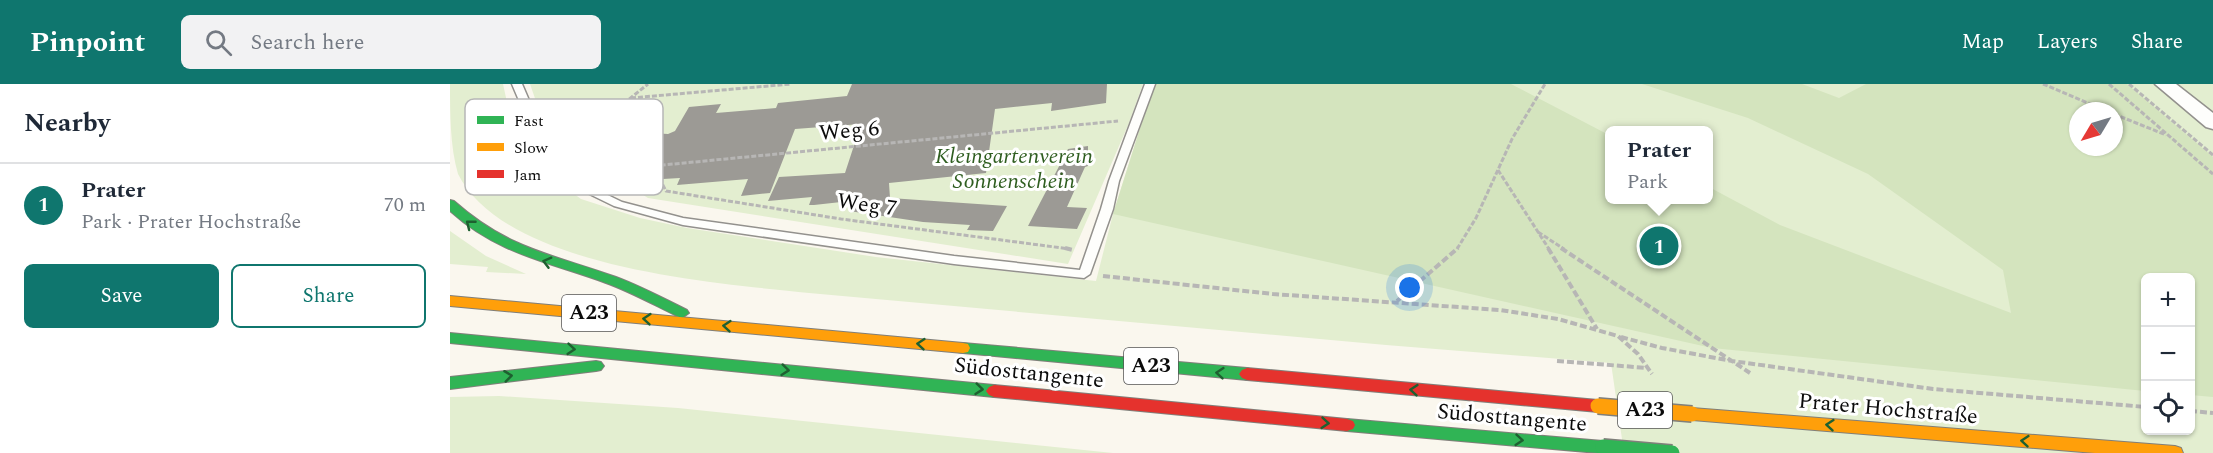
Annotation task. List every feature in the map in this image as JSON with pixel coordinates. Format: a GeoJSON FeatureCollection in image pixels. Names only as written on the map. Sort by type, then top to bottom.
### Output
{"type":"FeatureCollection","features":[{"type":"Feature","properties":{"kind":"highway"},"geometry":{"type":"LineString","coordinates":[[450,204],[472,226],[494,240],[538,259],[603,277],[705,324]]}},
{"type":"Feature","properties":{"kind":"highway","name":"Südosttangente"},"geometry":{"type":"LineString","coordinates":[[450,301],[1598,406]]}},
{"type":"Feature","properties":{"kind":"highway","name":"Südosttangente"},"geometry":{"type":"LineString","coordinates":[[450,338],[1267,418],[1672,453]]}},
{"type":"Feature","properties":{"kind":"highway"},"geometry":{"type":"LineString","coordinates":[[450,383],[664,358]]}},
{"type":"Feature","properties":{"kind":"highway","name":"Prater Hochstraße"},"geometry":{"type":"LineString","coordinates":[[1598,406],[2175,453]]}},
{"type":"Feature","properties":{"kind":"street"},"geometry":{"type":"LineString","coordinates":[[2164,84],[2213,123]]}},
{"type":"Feature","properties":{"kind":"lane"},"geometry":{"type":"LineString","coordinates":[[517,84],[523,99]]}},
{"type":"Feature","properties":{"kind":"lane"},"geometry":{"type":"LineString","coordinates":[[600,195],[618,204],[684,221],[954,260],[1084,274],[1107,209],[1114,181],[1150,84]]}},
{"type":"Feature","properties":{"kind":"path"},"geometry":{"type":"LineString","coordinates":[[631,98],[648,84]]}},
{"type":"Feature","properties":{"kind":"path"},"geometry":{"type":"LineString","coordinates":[[631,98],[791,84]]}},
{"type":"Feature","properties":{"kind":"path"},"geometry":{"type":"LineString","coordinates":[[1397,301],[1456,250],[1476,218],[1512,140],[1545,84]]}},
{"type":"Feature","properties":{"kind":"path"},"geometry":{"type":"LineString","coordinates":[[2043,84],[2086,102]]}},
{"type":"Feature","properties":{"kind":"path"},"geometry":{"type":"LineString","coordinates":[[2109,84],[2213,174]]}},
{"type":"Feature","properties":{"kind":"path"},"geometry":{"type":"LineString","coordinates":[[2129,84],[2213,155]]}},
{"type":"Feature","properties":{"kind":"path"},"geometry":{"type":"LineString","coordinates":[[2123,118],[2170,136]]}},
{"type":"Feature","properties":{"kind":"path","name":"Weg 6"},"geometry":{"type":"LineString","coordinates":[[663,165],[1137,120]]}},
{"type":"Feature","properties":{"kind":"path"},"geometry":{"type":"LineString","coordinates":[[1498,170],[1597,329]]}},
{"type":"Feature","properties":{"kind":"path","name":"Weg 7"},"geometry":{"type":"LineString","coordinates":[[663,185],[666,191],[841,219],[1060,246],[1090,256]]}},
{"type":"Feature","properties":{"kind":"path"},"geometry":{"type":"LineString","coordinates":[[1538,232],[1750,373]]}},
{"type":"Feature","properties":{"kind":"path"},"geometry":{"type":"LineString","coordinates":[[1084,274],[1272,294],[1500,310],[1558,319],[1662,348],[1732,361],[1933,389],[2141,407]]}},
{"type":"Feature","properties":{"kind":"path"},"geometry":{"type":"LineString","coordinates":[[1618,336],[1652,374]]}},
{"type":"Feature","properties":{"kind":"path"},"geometry":{"type":"LineString","coordinates":[[1557,361],[1649,368]]}},
{"type":"Feature","properties":{"kind":"path"},"geometry":{"type":"LineString","coordinates":[[2195,411],[2213,413]]}},
{"type":"Feature","properties":{"kind":"green space"},"geometry":{"type":"Polygon","coordinates":[[[450,84],[503,84],[506,99],[465,99],[465,183],[458,174],[452,141],[450,84]]]}},
{"type":"Feature","properties":{"kind":"green space","name":"Kleingartenverein Sonnenschein"},"geometry":{"type":"Polygon","coordinates":[[[530,84],[1143,84],[1129,123],[1068,264],[648,198],[643,195],[663,195],[663,99],[535,99],[530,84]]]}},
{"type":"Feature","properties":{"kind":"green space"},"geometry":{"type":"Polygon","coordinates":[[[1154,84],[2213,84],[2213,453],[1624,453],[1611,363],[1386,345],[721,283],[669,276],[616,265],[565,250],[519,231],[483,206],[474,195],[576,195],[581,199],[640,218],[687,228],[876,257],[1096,281],[1113,214],[1154,84]]]}},
{"type":"Feature","properties":{"kind":"green space"},"geometry":{"type":"Polygon","coordinates":[[[1154,84],[1511,84],[1605,133],[1605,204],[1713,204],[1713,189],[1780,225],[2011,313],[2003,270],[1868,174],[1748,118],[1642,84],[1802,84],[1839,98],[1866,84],[2127,84],[2213,157],[2213,397],[2195,395],[2195,273],[2141,273],[2141,391],[1712,348],[1113,214],[1154,84]]]}},
{"type":"Feature","properties":{"kind":"green space"},"geometry":{"type":"Polygon","coordinates":[[[450,231],[486,256],[526,274],[486,272],[488,267],[450,264],[450,231]]]}},
{"type":"Feature","properties":{"kind":"green space"},"geometry":{"type":"Polygon","coordinates":[[[499,396],[678,408],[1113,453],[450,453],[450,397],[499,396]]]}},
{"type":"Feature","properties":{"kind":"building"},"geometry":{"type":"Polygon","coordinates":[[[852,84],[1107,84],[1106,103],[1051,111],[1052,103],[995,109],[986,173],[889,183],[890,198],[1007,206],[993,231],[967,230],[970,225],[923,222],[849,211],[850,201],[809,205],[812,197],[768,201],[779,177],[845,173],[861,124],[795,129],[770,193],[741,196],[748,179],[677,185],[680,178],[663,179],[663,134],[675,131],[689,107],[721,104],[716,113],[776,108],[778,103],[847,96],[852,84]]]}},
{"type":"Feature","properties":{"kind":"building"},"geometry":{"type":"Polygon","coordinates":[[[1088,146],[1088,166],[1085,167],[1067,207],[1087,208],[1077,229],[1028,226],[1068,149],[1088,146]]]}},
{"type":"Feature","properties":{"kind":"traffic: fast"},"geometry":{"type":"LineString","coordinates":[[450,204],[485,232],[521,251],[633,289],[682,313]]}},
{"type":"Feature","properties":{"kind":"traffic: fast"},"geometry":{"type":"LineString","coordinates":[[450,338],[994,391]]}},
{"type":"Feature","properties":{"kind":"traffic: fast"},"geometry":{"type":"LineString","coordinates":[[963,348],[1247,374]]}},
{"type":"Feature","properties":{"kind":"traffic: fast"},"geometry":{"type":"LineString","coordinates":[[450,383],[596,366]]}},
{"type":"Feature","properties":{"kind":"traffic: fast"},"geometry":{"type":"LineString","coordinates":[[1347,425],[1603,447]]}},
{"type":"Feature","properties":{"kind":"traffic: fast"},"geometry":{"type":"LineString","coordinates":[[1603,447],[1672,453]]}},
{"type":"Feature","properties":{"kind":"traffic: slow"},"geometry":{"type":"LineString","coordinates":[[450,301],[963,348]]}},
{"type":"Feature","properties":{"kind":"traffic: slow"},"geometry":{"type":"LineString","coordinates":[[1598,406],[1692,414]]}},
{"type":"Feature","properties":{"kind":"traffic: slow"},"geometry":{"type":"LineString","coordinates":[[1692,414],[2175,453]]}},
{"type":"Feature","properties":{"kind":"traffic: jam"},"geometry":{"type":"LineString","coordinates":[[1247,374],[1598,406]]}},
{"type":"Feature","properties":{"kind":"traffic: jam"},"geometry":{"type":"LineString","coordinates":[[994,391],[1347,425]]}},
{"type":"Feature","properties":{"kind":"place","name":"Prater"},"geometry":{"type":"Point","coordinates":[1659,246]}}]}
